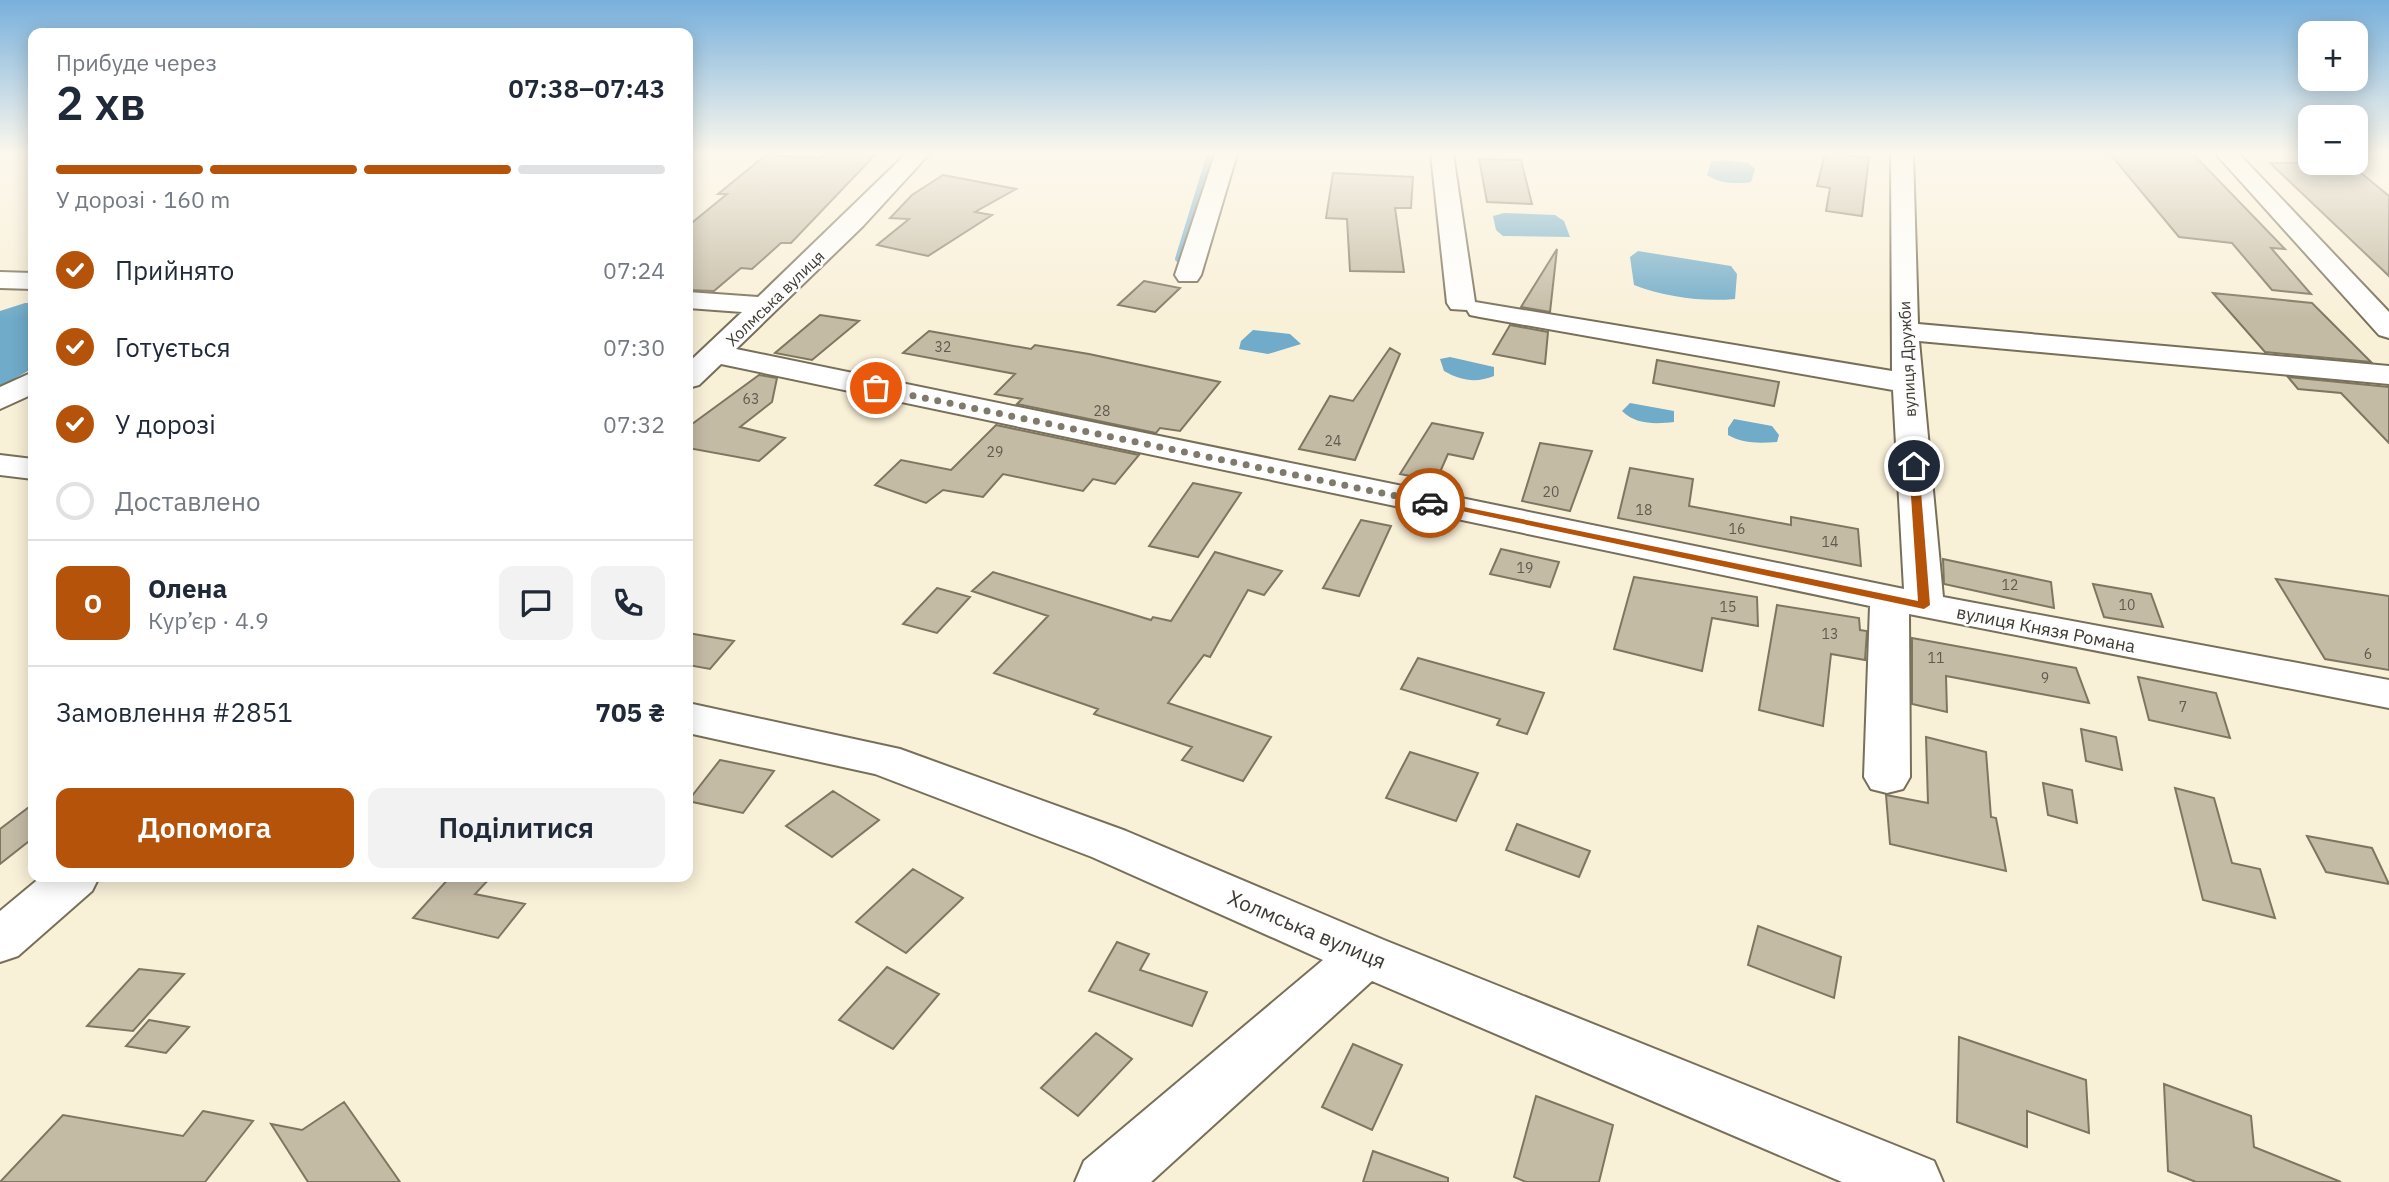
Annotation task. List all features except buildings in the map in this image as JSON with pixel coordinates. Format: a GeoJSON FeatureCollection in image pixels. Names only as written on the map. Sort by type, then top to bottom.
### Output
{"type":"FeatureCollection","features":[{"type":"Feature","properties":{"kind":"street","name":"Холмська вулиця"},"geometry":{"type":"LineString","coordinates":[[693,375],[863,209]]}},
{"type":"Feature","properties":{"kind":"street"},"geometry":{"type":"LineString","coordinates":[[1188,275],[1209,209]]}},
{"type":"Feature","properties":{"kind":"street"},"geometry":{"type":"LineString","coordinates":[[1453,209],[1471,306],[1907,383]]}},
{"type":"Feature","properties":{"kind":"street","name":"вулиця Дружби"},"geometry":{"type":"LineString","coordinates":[[1887,777],[1907,602],[1907,383],[1903,331],[1902,209]]}},
{"type":"Feature","properties":{"kind":"street"},"geometry":{"type":"LineString","coordinates":[[2278,209],[2389,329]]}},
{"type":"Feature","properties":{"kind":"street"},"geometry":{"type":"LineString","coordinates":[[0,280],[28,281]]}},
{"type":"Feature","properties":{"kind":"street"},"geometry":{"type":"LineString","coordinates":[[693,300],[766,306]]}},
{"type":"Feature","properties":{"kind":"street"},"geometry":{"type":"LineString","coordinates":[[1903,331],[2389,375]]}},
{"type":"Feature","properties":{"kind":"street","name":"вулиця Князя Романа"},"geometry":{"type":"LineString","coordinates":[[716,354],[1907,602],[2389,694]]}},
{"type":"Feature","properties":{"kind":"street"},"geometry":{"type":"LineString","coordinates":[[0,400],[28,384]]}},
{"type":"Feature","properties":{"kind":"street"},"geometry":{"type":"LineString","coordinates":[[0,466],[28,469]]}},
{"type":"Feature","properties":{"kind":"street","name":"Холмська вулиця"},"geometry":{"type":"LineString","coordinates":[[693,719],[884,761],[1109,844],[1365,955],[1912,1182]]}},
{"type":"Feature","properties":{"kind":"street"},"geometry":{"type":"LineString","coordinates":[[0,941],[68,882]]}},
{"type":"Feature","properties":{"kind":"street"},"geometry":{"type":"LineString","coordinates":[[1107,1182],[1365,955]]}},
{"type":"Feature","properties":{"kind":"water"},"geometry":{"type":"Polygon","coordinates":[[[1504,213],[1555,215],[1564,221],[1570,237],[1503,236],[1496,230],[1493,216],[1504,213]]]}},
{"type":"Feature","properties":{"kind":"water"},"geometry":{"type":"Polygon","coordinates":[[[1638,251],[1731,266],[1737,274],[1735,299],[1684,298],[1634,285],[1630,257],[1638,251]]]}},
{"type":"Feature","properties":{"kind":"water"},"geometry":{"type":"Polygon","coordinates":[[[28,303],[28,371],[0,387],[0,311],[28,303]]]}},
{"type":"Feature","properties":{"kind":"water"},"geometry":{"type":"Polygon","coordinates":[[[1253,330],[1290,334],[1301,344],[1268,354],[1239,349],[1241,341],[1253,330]]]}},
{"type":"Feature","properties":{"kind":"water"},"geometry":{"type":"Polygon","coordinates":[[[1450,357],[1494,367],[1494,376],[1475,380],[1450,374],[1444,371],[1440,359],[1450,357]]]}},
{"type":"Feature","properties":{"kind":"water"},"geometry":{"type":"Polygon","coordinates":[[[1630,403],[1674,411],[1674,422],[1653,423],[1634,419],[1622,411],[1630,403]]]}},
{"type":"Feature","properties":{"kind":"water"},"geometry":{"type":"Polygon","coordinates":[[[1734,419],[1772,426],[1779,435],[1777,442],[1758,443],[1728,435],[1728,428],[1734,419]]]}},
{"type":"Feature","properties":{"kind":"waterway"},"geometry":{"type":"LineString","coordinates":[[1178,259],[1193,209]]}},
{"type":"Feature","properties":{"kind":"way so far"},"geometry":{"type":"LineString","coordinates":[[876,388],[1430,503]]}},
{"type":"Feature","properties":{"kind":"route"},"geometry":{"type":"LineString","coordinates":[[1430,503],[1924,605],[1914,466]]}}]}
